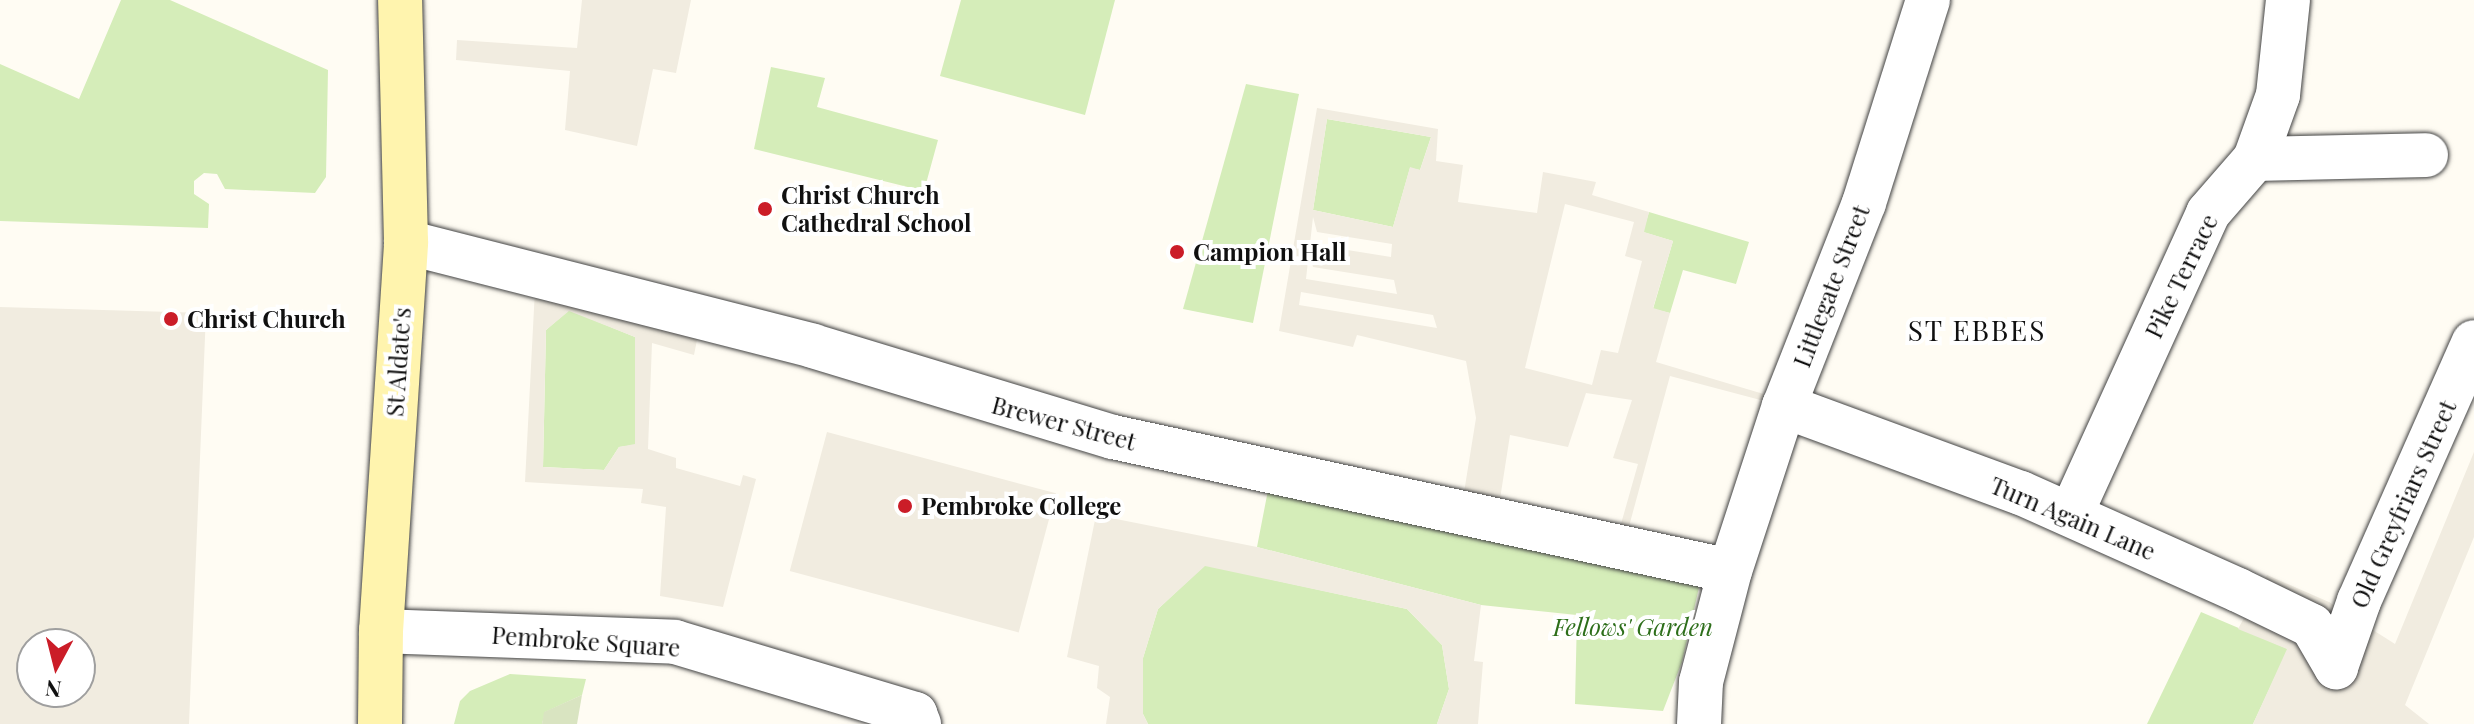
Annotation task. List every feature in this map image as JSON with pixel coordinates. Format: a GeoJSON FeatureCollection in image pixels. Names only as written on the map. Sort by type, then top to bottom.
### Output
{"type":"FeatureCollection","features":[{"type":"Feature","properties":{"kind":"street","name":"St Aldate's"},"geometry":{"type":"LineString","coordinates":[[380,724],[381,631],[406,242],[400,0]]}},
{"type":"Feature","properties":{"kind":"street"},"geometry":{"type":"LineString","coordinates":[[2288,0],[2290,19],[2278,95],[2255,159],[2426,155]]}},
{"type":"Feature","properties":{"kind":"street","name":"Littlegate Street"},"geometry":{"type":"LineString","coordinates":[[1699,724],[1701,682],[1730,571],[1784,406],[1864,203],[1917,8]]}},
{"type":"Feature","properties":{"kind":"street","name":"Pike Terrace"},"geometry":{"type":"LineString","coordinates":[[2071,514],[2208,213],[2255,159]]}},
{"type":"Feature","properties":{"kind":"street","name":"Brewer Street"},"geometry":{"type":"LineString","coordinates":[[406,242],[813,346],[1113,437],[1730,571]]}},
{"type":"Feature","properties":{"kind":"street","name":"Old Greyfriars Street"},"geometry":{"type":"LineString","coordinates":[[2336,667],[2359,601],[2474,342]]}},
{"type":"Feature","properties":{"kind":"street","name":"Turn Again Lane"},"geometry":{"type":"LineString","coordinates":[[1784,406],[2071,514],[2238,590],[2312,626],[2336,667]]}},
{"type":"Feature","properties":{"kind":"street","name":"Pembroke Square"},"geometry":{"type":"LineString","coordinates":[[381,631],[675,642],[915,714],[919,724]]}},
{"type":"Feature","properties":{"kind":"green space"},"geometry":{"type":"Polygon","coordinates":[[[121,0],[170,0],[328,70],[326,177],[315,193],[225,189],[217,174],[204,173],[194,181],[194,194],[209,204],[208,228],[0,221],[0,64],[79,99],[121,0]]]}},
{"type":"Feature","properties":{"kind":"green space"},"geometry":{"type":"Polygon","coordinates":[[[961,0],[1115,0],[1085,115],[940,76],[961,0]]]}},
{"type":"Feature","properties":{"kind":"green space"},"geometry":{"type":"Polygon","coordinates":[[[771,67],[825,78],[817,107],[938,140],[924,191],[754,149],[771,67]]]}},
{"type":"Feature","properties":{"kind":"green space"},"geometry":{"type":"Polygon","coordinates":[[[1246,84],[1299,94],[1253,323],[1183,309],[1246,84]]]}},
{"type":"Feature","properties":{"kind":"green space"},"geometry":{"type":"Polygon","coordinates":[[[1327,119],[1431,137],[1420,170],[1410,168],[1393,227],[1313,210],[1327,119]]]}},
{"type":"Feature","properties":{"kind":"green space"},"geometry":{"type":"Polygon","coordinates":[[[1649,212],[1749,242],[1736,284],[1683,270],[1670,313],[1653,309],[1673,241],[1643,232],[1649,212]]]}},
{"type":"Feature","properties":{"kind":"green space"},"geometry":{"type":"Polygon","coordinates":[[[569,310],[635,337],[635,445],[619,447],[604,470],[543,467],[546,330],[569,310]]]}},
{"type":"Feature","properties":{"kind":"green space","name":"Fellows' Garden"},"geometry":{"type":"Polygon","coordinates":[[[1269,485],[1700,583],[1682,662],[1663,711],[1575,704],[1577,615],[1481,605],[1257,547],[1269,485]]]}},
{"type":"Feature","properties":{"kind":"green space"},"geometry":{"type":"Polygon","coordinates":[[[1205,565],[1407,609],[1442,645],[1449,689],[1437,724],[1148,724],[1143,714],[1143,658],[1158,609],[1205,565]]]}},
{"type":"Feature","properties":{"kind":"green space"},"geometry":{"type":"Polygon","coordinates":[[[2201,612],[2288,649],[2253,724],[2147,724],[2201,612]]]}},
{"type":"Feature","properties":{"kind":"green space"},"geometry":{"type":"Polygon","coordinates":[[[510,674],[586,679],[582,695],[545,712],[542,724],[454,724],[460,701],[470,691],[510,674]]]}},
{"type":"Feature","properties":{"kind":"green space"},"geometry":{"type":"Polygon","coordinates":[[[582,695],[577,724],[542,724],[544,712],[582,695]]]}},
{"type":"Feature","properties":{"kind":"shaded area"},"geometry":{"type":"Polygon","coordinates":[[[582,0],[691,0],[676,73],[653,69],[637,146],[565,130],[570,71],[456,60],[457,40],[577,48],[582,0]]]}},
{"type":"Feature","properties":{"kind":"shaded area"},"geometry":{"type":"Polygon","coordinates":[[[1317,108],[1438,129],[1436,161],[1463,165],[1458,202],[1537,213],[1543,172],[1596,182],[1592,195],[1649,212],[1644,232],[1673,241],[1653,308],[1670,313],[1656,362],[1767,395],[1768,402],[1670,376],[1625,541],[1617,538],[1638,464],[1613,458],[1632,400],[1586,393],[1568,447],[1510,435],[1498,512],[1462,505],[1476,418],[1466,361],[1357,335],[1353,347],[1279,331],[1317,108]],[[1327,119],[1313,210],[1393,227],[1410,167],[1420,170],[1431,137],[1327,119]],[[1565,204],[1525,368],[1592,385],[1601,350],[1618,353],[1642,261],[1625,256],[1634,222],[1565,204]],[[1313,217],[1310,244],[1391,257],[1392,244],[1317,232],[1313,217]],[[1309,252],[1306,279],[1397,294],[1394,280],[1313,267],[1309,252]],[[1301,292],[1299,305],[1437,328],[1433,315],[1301,292]]]}},
{"type":"Feature","properties":{"kind":"shaded area"},"geometry":{"type":"Polygon","coordinates":[[[535,289],[698,335],[694,355],[652,343],[648,449],[676,458],[676,468],[740,486],[743,475],[756,479],[723,607],[660,596],[666,507],[641,503],[643,489],[525,482],[535,289]],[[569,311],[546,330],[543,467],[604,470],[619,447],[635,444],[635,337],[569,311]]]}},
{"type":"Feature","properties":{"kind":"shaded area"},"geometry":{"type":"Polygon","coordinates":[[[0,307],[206,313],[189,724],[0,724],[0,307]]]}},
{"type":"Feature","properties":{"kind":"shaded area"},"geometry":{"type":"Polygon","coordinates":[[[827,432],[1056,493],[1019,632],[790,571],[827,432]]]}},
{"type":"Feature","properties":{"kind":"shaded area"},"geometry":{"type":"Polygon","coordinates":[[[2474,452],[2474,537],[2405,705],[2429,724],[2253,724],[2287,649],[2238,629],[2267,575],[2329,602],[2395,644],[2474,452]]]}},
{"type":"Feature","properties":{"kind":"shaded area"},"geometry":{"type":"Polygon","coordinates":[[[1096,515],[1257,547],[1481,605],[1474,661],[1483,662],[1478,724],[1437,724],[1449,689],[1442,645],[1407,609],[1205,566],[1158,609],[1143,658],[1143,714],[1148,724],[1106,724],[1110,697],[1097,688],[1099,666],[1067,657],[1096,515]]]}},
{"type":"Feature","properties":{"kind":"place","name":"Christ Church Cathedral School"},"geometry":{"type":"Point","coordinates":[765,209]}},
{"type":"Feature","properties":{"kind":"place","name":"Campion Hall"},"geometry":{"type":"Point","coordinates":[1177,252]}},
{"type":"Feature","properties":{"kind":"place","name":"Christ Church"},"geometry":{"type":"Point","coordinates":[171,319]}},
{"type":"Feature","properties":{"kind":"place","name":"Pembroke College"},"geometry":{"type":"Point","coordinates":[905,506]}},
{"type":"Feature","properties":{"kind":"district","name":"ST EBBES"},"geometry":{"type":"Point","coordinates":[1977,330]}}]}
